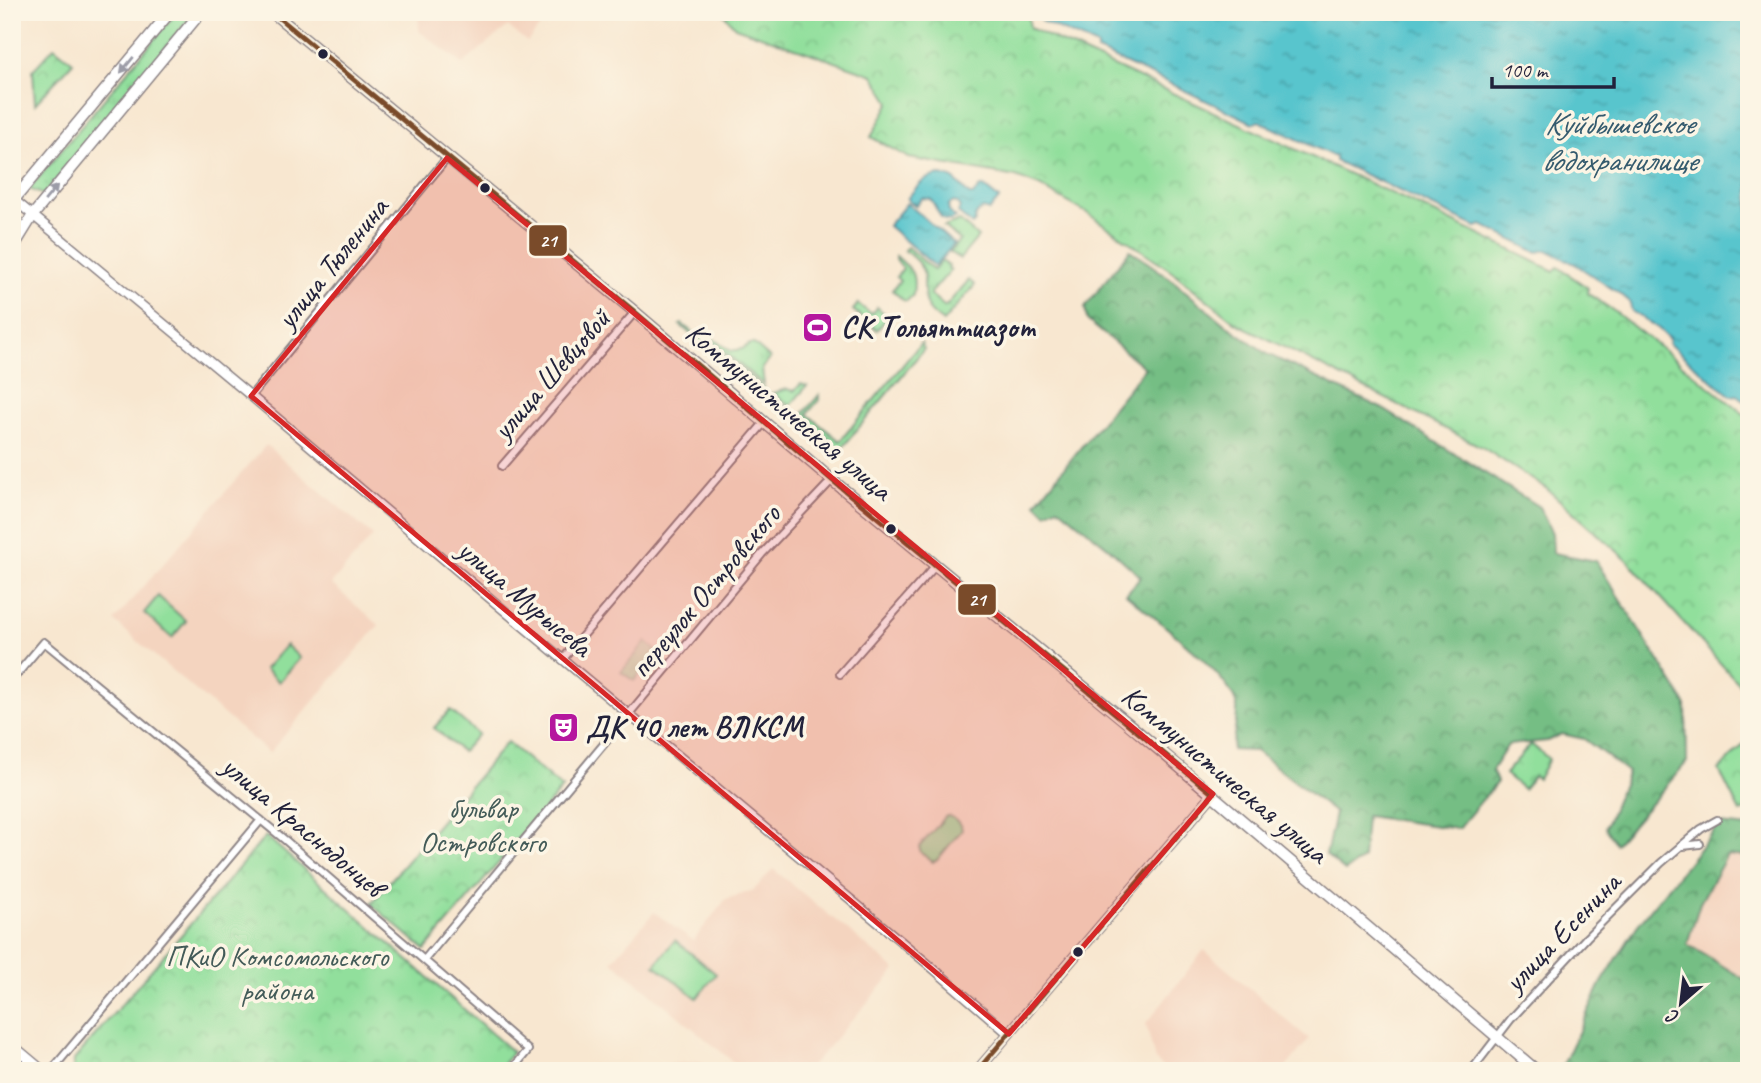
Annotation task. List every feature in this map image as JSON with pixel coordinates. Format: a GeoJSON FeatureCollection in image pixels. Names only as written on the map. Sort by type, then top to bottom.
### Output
{"type":"FeatureCollection","features":[{"type":"Feature","properties":{"kind":"main road"},"geometry":{"type":"LineString","coordinates":[[13,200],[170,12]]}},
{"type":"Feature","properties":{"kind":"main road"},"geometry":{"type":"LineString","coordinates":[[12,249],[33,215],[201,12]]}},
{"type":"Feature","properties":{"kind":"main road","name":"Коммунистическая улица"},"geometry":{"type":"LineString","coordinates":[[272,12],[1213,794],[1537,1071]]}},
{"type":"Feature","properties":{"kind":"main road"},"geometry":{"type":"LineString","coordinates":[[976,1071],[1213,794]]}},
{"type":"Feature","properties":{"kind":"main road"},"geometry":{"type":"LineString","coordinates":[[12,1045],[43,1071]]}},
{"type":"Feature","properties":{"kind":"street","name":"улица Тюленина"},"geometry":{"type":"LineString","coordinates":[[251,396],[447,158]]}},
{"type":"Feature","properties":{"kind":"street","name":"улица Мурысева"},"geometry":{"type":"LineString","coordinates":[[13,200],[251,396],[1009,1034]]}},
{"type":"Feature","properties":{"kind":"street","name":"улица Шевцовой"},"geometry":{"type":"LineString","coordinates":[[502,466],[635,312]]}},
{"type":"Feature","properties":{"kind":"street"},"geometry":{"type":"LineString","coordinates":[[563,659],[764,422]]}},
{"type":"Feature","properties":{"kind":"street","name":"переулок Островского"},"geometry":{"type":"LineString","coordinates":[[425,959],[762,554],[832,480]]}},
{"type":"Feature","properties":{"kind":"street"},"geometry":{"type":"LineString","coordinates":[[839,674],[936,565]]}},
{"type":"Feature","properties":{"kind":"street","name":"улица Краснодонцев"},"geometry":{"type":"LineString","coordinates":[[12,680],[44,642],[261,820],[528,1050],[511,1071]]}},
{"type":"Feature","properties":{"kind":"street"},"geometry":{"type":"LineString","coordinates":[[51,1071],[261,820]]}},
{"type":"Feature","properties":{"kind":"street","name":"улица Есенина"},"geometry":{"type":"LineString","coordinates":[[1471,1071],[1511,1019],[1587,937],[1661,863],[1717,820]]}},
{"type":"Feature","properties":{"kind":"street"},"geometry":{"type":"LineString","coordinates":[[1681,846],[1699,844]]}},
{"type":"Feature","properties":{"kind":"highlighted area"},"geometry":{"type":"Polygon","coordinates":[[[447,158],[1213,794],[1009,1034],[251,396],[447,158]]]}},
{"type":"Feature","properties":{"kind":"shaded area"},"geometry":{"type":"Polygon","coordinates":[[[418,12],[552,12],[527,42],[508,26],[463,64],[419,31],[418,12]]]}},
{"type":"Feature","properties":{"kind":"shaded area"},"geometry":{"type":"Polygon","coordinates":[[[266,445],[373,536],[331,584],[379,625],[269,753],[114,621],[266,445]]]}},
{"type":"Feature","properties":{"kind":"shaded area"},"geometry":{"type":"Polygon","coordinates":[[[1728,847],[1749,858],[1749,984],[1678,949],[1702,893],[1728,847]]]}},
{"type":"Feature","properties":{"kind":"shaded area"},"geometry":{"type":"Polygon","coordinates":[[[773,869],[896,970],[807,1071],[744,1071],[612,961],[654,912],[693,941],[726,899],[754,890],[773,869]]]}},
{"type":"Feature","properties":{"kind":"shaded area"},"geometry":{"type":"Polygon","coordinates":[[[1204,950],[1309,1039],[1283,1071],[1168,1071],[1155,1060],[1146,1024],[1204,950]]]}},
{"type":"Feature","properties":{"kind":"shaded area"},"geometry":{"type":"Polygon","coordinates":[[[702,1062],[712,1071],[609,1071],[611,1068],[702,1062]]]}},
{"type":"Feature","properties":{"kind":"green space"},"geometry":{"type":"Polygon","coordinates":[[[177,12],[195,12],[44,195],[29,189],[177,12]]]}},
{"type":"Feature","properties":{"kind":"green space"},"geometry":{"type":"Polygon","coordinates":[[[722,12],[1020,12],[1028,16],[1030,28],[1428,210],[1554,271],[1558,267],[1588,288],[1587,293],[1614,311],[1749,418],[1749,695],[1627,560],[1547,489],[1482,447],[1236,323],[1169,269],[1087,213],[1039,186],[1016,177],[909,158],[871,137],[890,102],[873,75],[735,27],[722,12]]]}},
{"type":"Feature","properties":{"kind":"green space"},"geometry":{"type":"Polygon","coordinates":[[[54,47],[73,62],[35,104],[33,70],[54,47]]]}},
{"type":"Feature","properties":{"kind":"green space"},"geometry":{"type":"Polygon","coordinates":[[[960,221],[978,237],[960,259],[950,252],[960,240],[944,227],[960,221]]]}},
{"type":"Feature","properties":{"kind":"green space"},"geometry":{"type":"Polygon","coordinates":[[[907,247],[934,270],[942,261],[949,266],[951,270],[930,294],[945,307],[969,280],[975,285],[943,322],[932,314],[927,306],[924,297],[924,273],[904,250],[907,247]]]}},
{"type":"Feature","properties":{"kind":"green space"},"geometry":{"type":"Polygon","coordinates":[[[1130,250],[1269,355],[1383,409],[1539,507],[1552,533],[1553,553],[1596,561],[1686,704],[1687,762],[1616,844],[1605,828],[1628,772],[1584,739],[1562,734],[1547,741],[1508,745],[1492,770],[1497,782],[1458,829],[1366,816],[1363,859],[1345,871],[1326,855],[1335,813],[1256,751],[1232,750],[1237,707],[1232,694],[1206,663],[1126,594],[1141,577],[1058,507],[1046,513],[1036,503],[1145,368],[1087,320],[1085,307],[1130,250]]]}},
{"type":"Feature","properties":{"kind":"green space"},"geometry":{"type":"Polygon","coordinates":[[[896,256],[913,277],[913,295],[907,301],[892,290],[900,281],[896,277],[903,269],[896,256]]]}},
{"type":"Feature","properties":{"kind":"green space"},"geometry":{"type":"Polygon","coordinates":[[[858,304],[871,314],[877,307],[888,317],[877,330],[853,310],[858,304]]]}},
{"type":"Feature","properties":{"kind":"green space"},"geometry":{"type":"Polygon","coordinates":[[[680,325],[702,337],[788,409],[784,413],[680,325]]]}},
{"type":"Feature","properties":{"kind":"green space"},"geometry":{"type":"Polygon","coordinates":[[[704,335],[731,351],[754,344],[770,358],[762,368],[764,385],[704,335]]]}},
{"type":"Feature","properties":{"kind":"green space"},"geometry":{"type":"Polygon","coordinates":[[[921,343],[924,349],[841,449],[801,416],[819,395],[819,400],[807,414],[840,441],[921,343]]]}},
{"type":"Feature","properties":{"kind":"green space"},"geometry":{"type":"Polygon","coordinates":[[[801,384],[807,386],[790,406],[773,393],[787,389],[794,391],[801,384]]]}},
{"type":"Feature","properties":{"kind":"green space"},"geometry":{"type":"Polygon","coordinates":[[[158,596],[186,621],[172,638],[144,613],[158,596]]]}},
{"type":"Feature","properties":{"kind":"green space"},"geometry":{"type":"Polygon","coordinates":[[[646,642],[658,652],[634,681],[621,672],[646,642]]]}},
{"type":"Feature","properties":{"kind":"green space"},"geometry":{"type":"Polygon","coordinates":[[[286,645],[300,658],[279,682],[265,669],[286,645]]]}},
{"type":"Feature","properties":{"kind":"green space"},"geometry":{"type":"Polygon","coordinates":[[[450,710],[478,734],[462,752],[434,728],[450,710]]]}},
{"type":"Feature","properties":{"kind":"green space"},"geometry":{"type":"Polygon","coordinates":[[[1749,739],[1749,810],[1740,812],[1719,770],[1749,739]]]}},
{"type":"Feature","properties":{"kind":"green space","name":"бульвар Островского"},"geometry":{"type":"Polygon","coordinates":[[[507,742],[562,788],[425,950],[371,904],[507,742]]]}},
{"type":"Feature","properties":{"kind":"green space"},"geometry":{"type":"Polygon","coordinates":[[[1531,744],[1549,759],[1538,779],[1534,776],[1523,789],[1505,774],[1531,744]]]}},
{"type":"Feature","properties":{"kind":"green space"},"geometry":{"type":"Polygon","coordinates":[[[946,816],[956,820],[962,830],[933,862],[921,853],[919,847],[946,816]]]}},
{"type":"Feature","properties":{"kind":"green space"},"geometry":{"type":"Polygon","coordinates":[[[1719,824],[1749,827],[1749,857],[1727,855],[1700,903],[1687,944],[1749,982],[1749,1071],[1571,1071],[1563,1065],[1601,984],[1637,926],[1719,824]]]}},
{"type":"Feature","properties":{"kind":"green space","name":"ПКиО Комсомольского района"},"geometry":{"type":"Polygon","coordinates":[[[266,836],[513,1052],[497,1071],[73,1071],[74,1060],[266,836]]]}},
{"type":"Feature","properties":{"kind":"green space"},"geometry":{"type":"Polygon","coordinates":[[[675,940],[716,974],[697,998],[655,965],[675,940]]]}},
{"type":"Feature","properties":{"kind":"water","name":"Куйбышевское водохранилище"},"geometry":{"type":"Polygon","coordinates":[[[1036,12],[1749,12],[1749,405],[1737,395],[1731,396],[1669,344],[1669,339],[1659,329],[1632,311],[1629,301],[1623,296],[1575,264],[1547,250],[1532,250],[1482,225],[1476,227],[1335,161],[1335,157],[1259,121],[1253,123],[1097,51],[1095,45],[1041,21],[1036,12]]]}},
{"type":"Feature","properties":{"kind":"water"},"geometry":{"type":"Polygon","coordinates":[[[941,175],[954,180],[969,195],[984,187],[999,199],[989,211],[983,209],[978,212],[972,225],[958,213],[960,207],[956,202],[948,206],[949,212],[956,218],[946,220],[930,199],[922,198],[916,206],[907,199],[925,180],[941,175]]]}},
{"type":"Feature","properties":{"kind":"water"},"geometry":{"type":"Polygon","coordinates":[[[907,203],[954,244],[935,266],[888,226],[907,203]]]}},
{"type":"Feature","properties":{"kind":"transit line","name":"21"},"geometry":{"type":"LineString","coordinates":[[272,12],[1213,794]]}},
{"type":"Feature","properties":{"kind":"transit line","name":"21"},"geometry":{"type":"LineString","coordinates":[[977,1071],[1213,794]]}},
{"type":"Feature","properties":{"kind":"place","name":"СК Тольяттиазот"},"geometry":{"type":"Point","coordinates":[818,327]}},
{"type":"Feature","properties":{"kind":"place","name":"ДК 40 лет ВЛКСМ"},"geometry":{"type":"Point","coordinates":[563,727]}}]}
